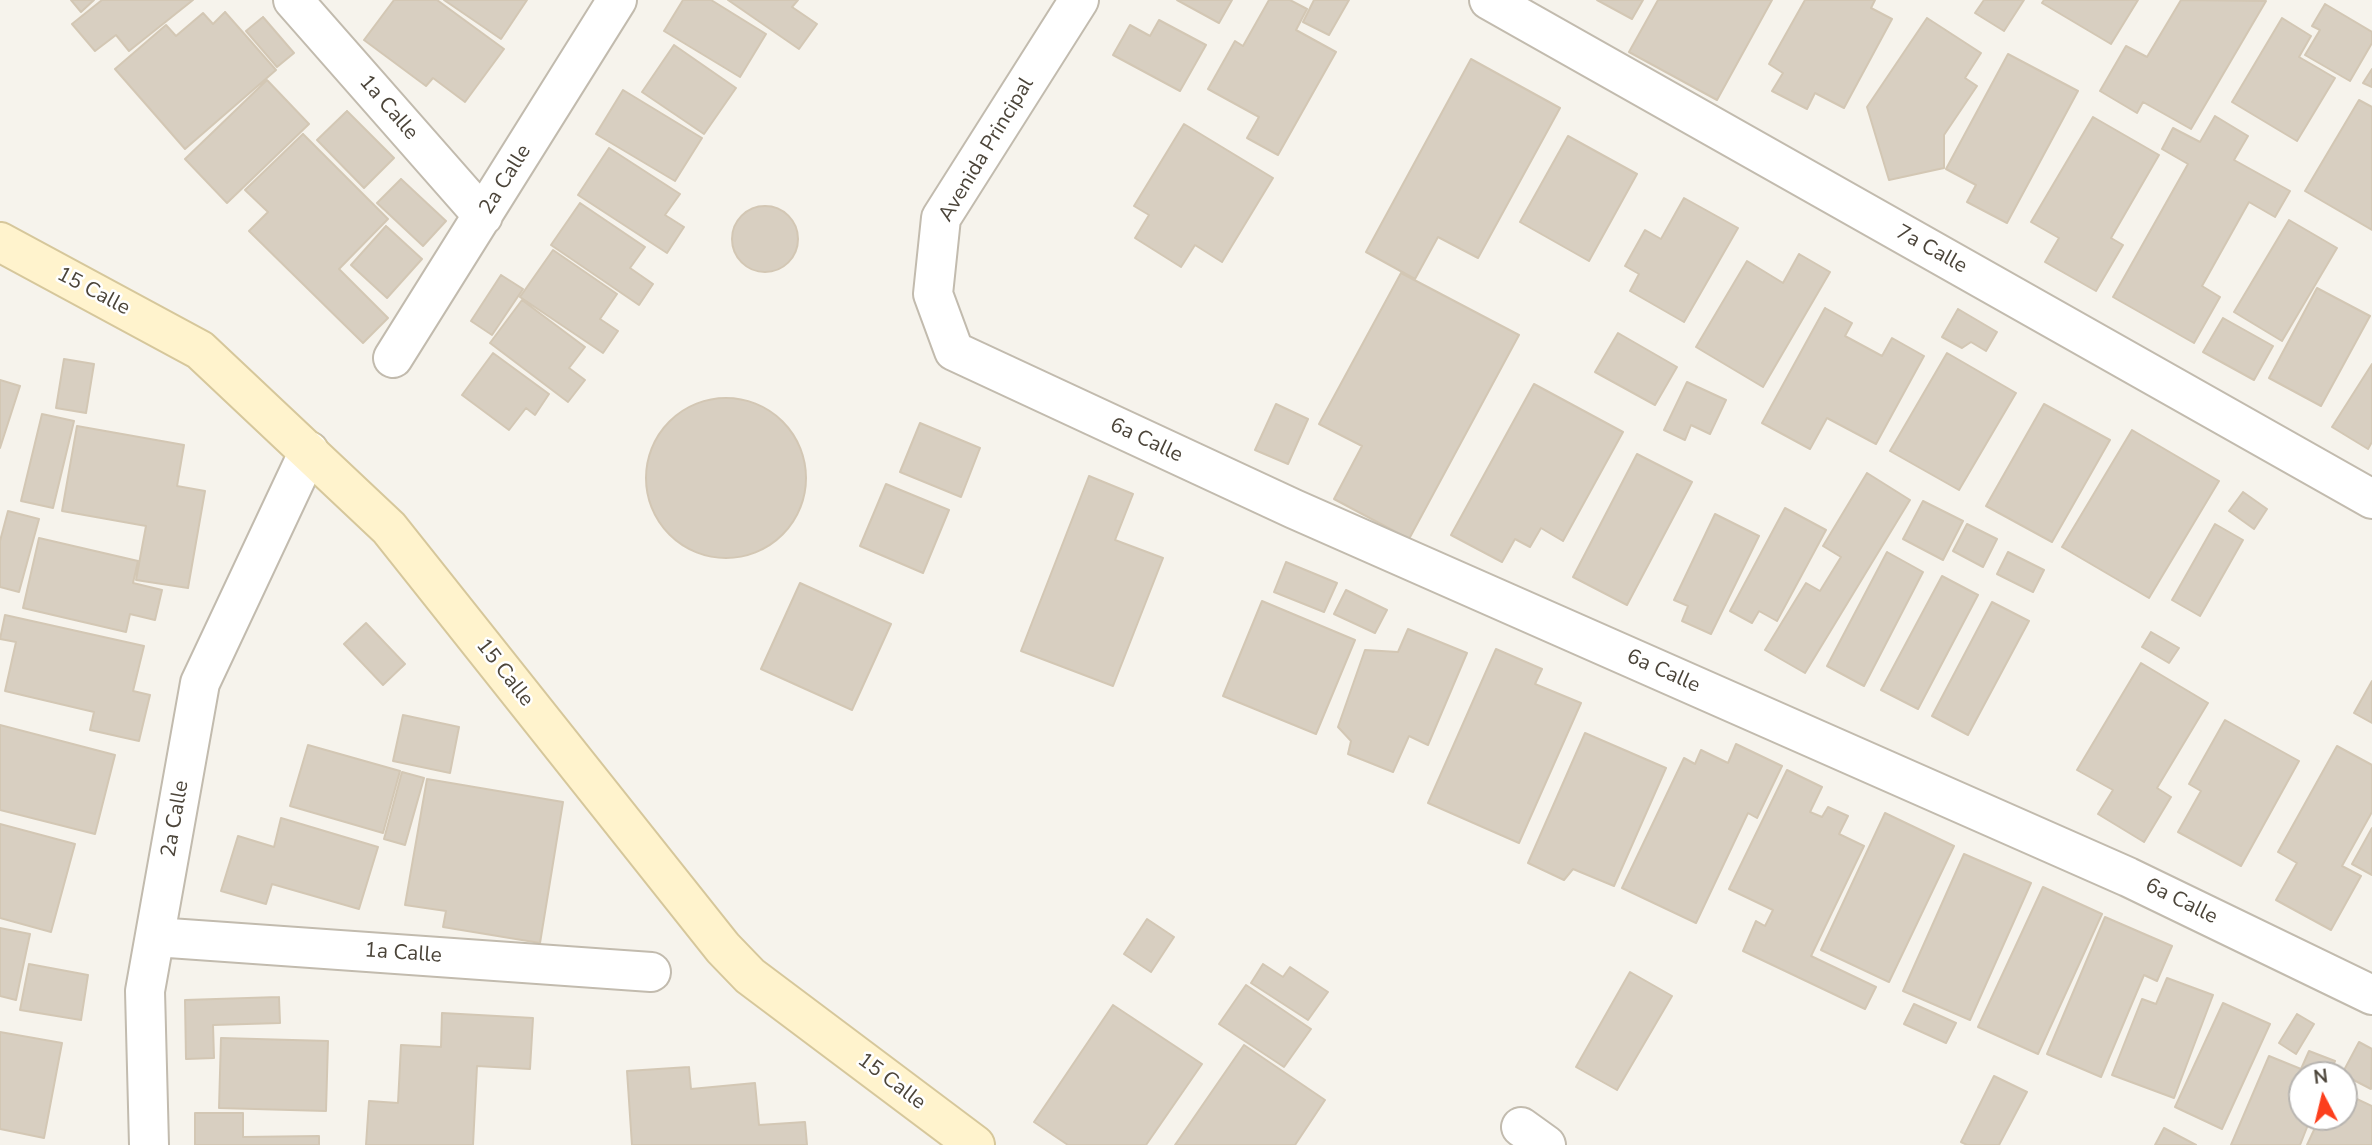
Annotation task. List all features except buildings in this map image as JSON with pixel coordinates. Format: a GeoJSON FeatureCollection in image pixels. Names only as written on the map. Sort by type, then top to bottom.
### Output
{"type":"FeatureCollection","features":[{"type":"Feature","properties":{"kind":"street","name":"1a Calle"},"geometry":{"type":"LineString","coordinates":[[293,0],[483,216]]}},
{"type":"Feature","properties":{"kind":"street","name":"2a Calle"},"geometry":{"type":"LineString","coordinates":[[393,358],[617,0]]}},
{"type":"Feature","properties":{"kind":"street","name":"Avenida Principal"},"geometry":{"type":"LineString","coordinates":[[954,351],[933,294],[941,218],[1079,0]]}},
{"type":"Feature","properties":{"kind":"street","name":"7a Calle"},"geometry":{"type":"LineString","coordinates":[[1489,0],[2372,499]]}},
{"type":"Feature","properties":{"kind":"street","name":"15 Calle"},"geometry":{"type":"LineString","coordinates":[[0,242],[200,350],[389,528],[723,948],[750,976],[975,1145]]}},
{"type":"Feature","properties":{"kind":"street","name":"6a Calle"},"geometry":{"type":"LineString","coordinates":[[954,351],[1294,509],[2128,877],[2372,995]]}},
{"type":"Feature","properties":{"kind":"street","name":"2a Calle"},"geometry":{"type":"LineString","coordinates":[[149,1145],[145,990],[200,683],[309,451]]}},
{"type":"Feature","properties":{"kind":"street","name":"1a Calle"},"geometry":{"type":"LineString","coordinates":[[155,937],[651,972]]}}]}
